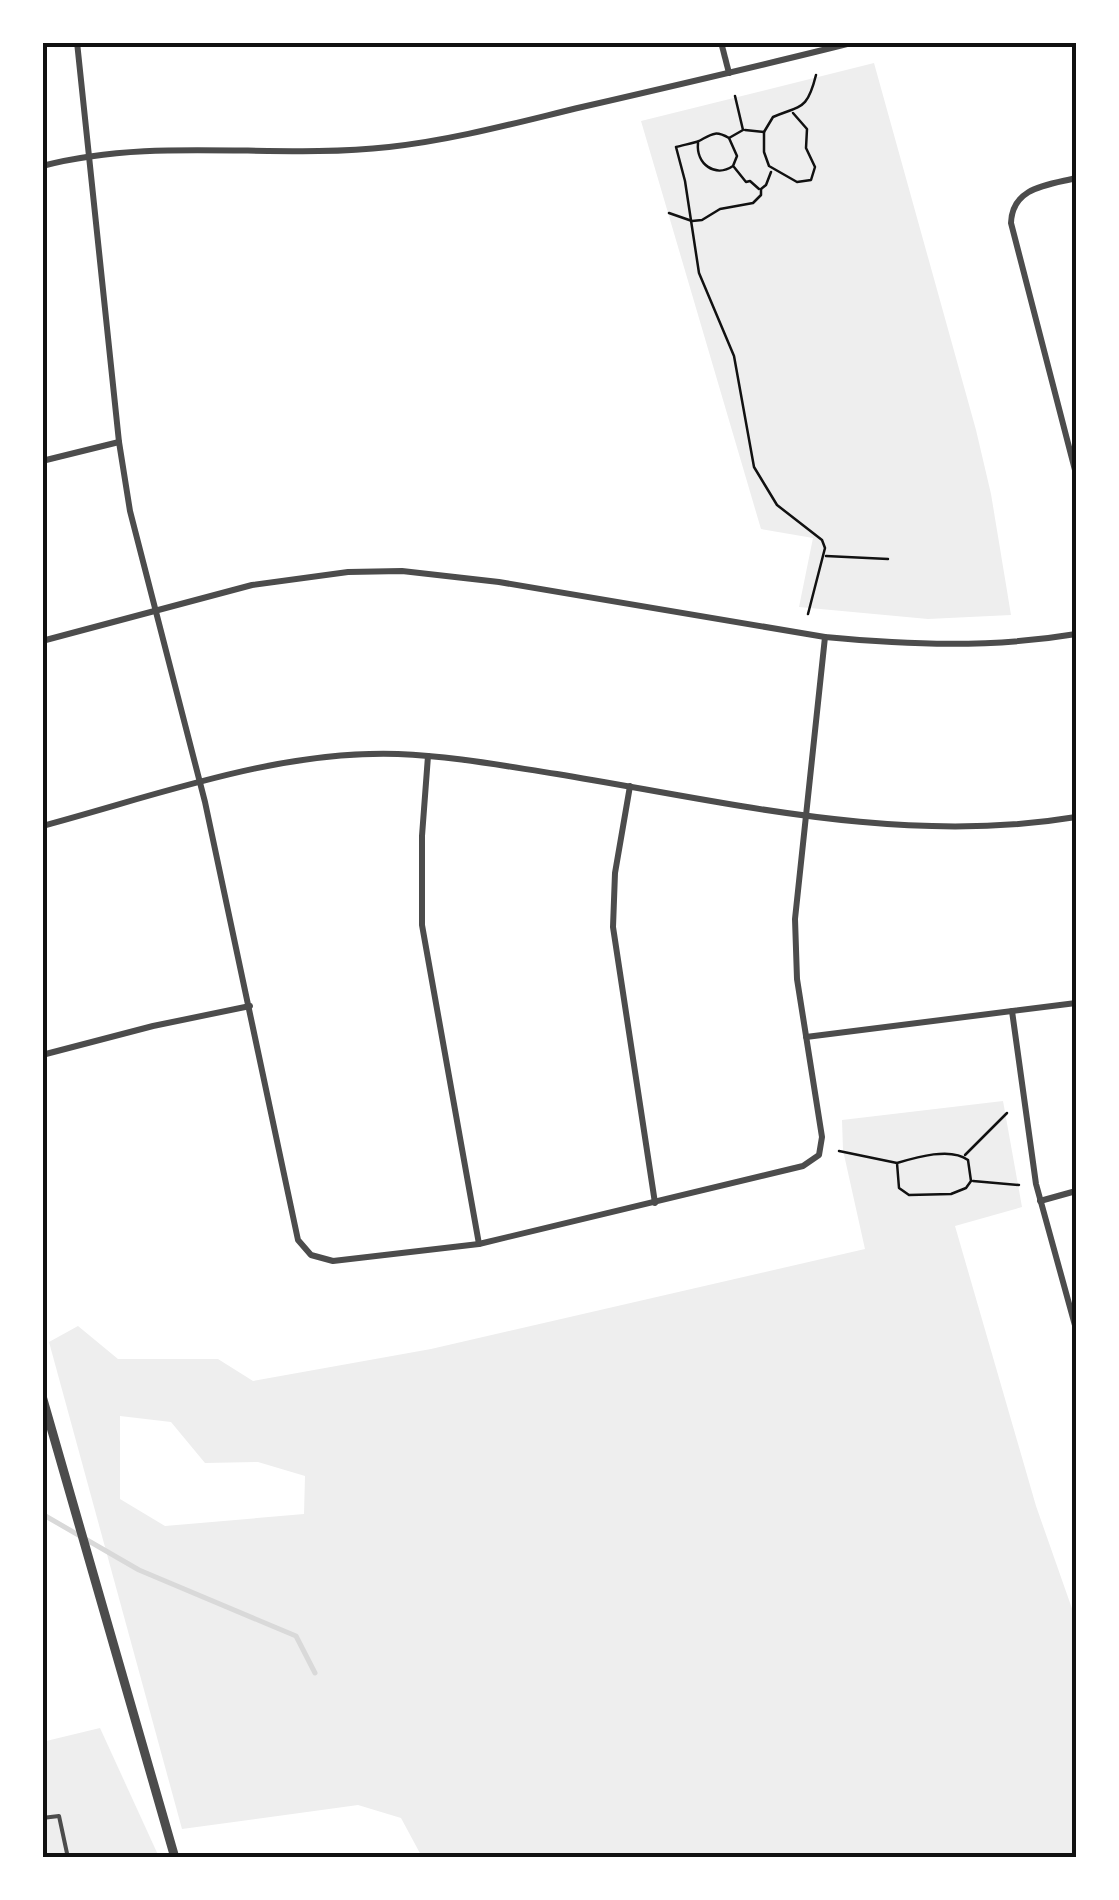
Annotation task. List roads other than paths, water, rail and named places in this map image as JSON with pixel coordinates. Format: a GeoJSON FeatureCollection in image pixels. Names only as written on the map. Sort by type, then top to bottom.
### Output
{"type":"FeatureCollection","features":[{"type":"Feature","properties":{"kind":"street"},"geometry":{"type":"LineString","coordinates":[[76,42],[119,442],[130,510],[200,784],[298,1240],[303,1248],[322,1260],[333,1261],[480,1244],[803,1166],[819,1155],[822,1137],[795,935],[804,815],[826,637]]}},
{"type":"Feature","properties":{"kind":"street"},"geometry":{"type":"LineString","coordinates":[[721,42],[729,73]]}},
{"type":"Feature","properties":{"kind":"street"},"geometry":{"type":"LineString","coordinates":[[42,166],[88,155],[152,150],[330,152],[395,146],[508,125],[855,42]]}},
{"type":"Feature","properties":{"kind":"street"},"geometry":{"type":"LineString","coordinates":[[1076,178],[1023,194],[1012,212],[1011,223],[1076,474]]}},
{"type":"Feature","properties":{"kind":"street"},"geometry":{"type":"LineString","coordinates":[[42,461],[119,442]]}},
{"type":"Feature","properties":{"kind":"street"},"geometry":{"type":"LineString","coordinates":[[42,642],[252,585],[298,577],[402,572],[499,582],[826,637],[912,644],[978,644],[1076,634]]}},
{"type":"Feature","properties":{"kind":"street"},"geometry":{"type":"LineString","coordinates":[[42,826],[304,760],[362,754],[428,756],[804,815],[887,824],[950,825],[1076,817]]}},
{"type":"Feature","properties":{"kind":"street"},"geometry":{"type":"LineString","coordinates":[[428,756],[422,836],[422,926],[480,1244]]}},
{"type":"Feature","properties":{"kind":"street"},"geometry":{"type":"LineString","coordinates":[[630,786],[615,873],[613,927],[655,1203]]}},
{"type":"Feature","properties":{"kind":"street"},"geometry":{"type":"LineString","coordinates":[[806,1037],[1076,1003]]}},
{"type":"Feature","properties":{"kind":"street"},"geometry":{"type":"LineString","coordinates":[[42,1055],[250,1006]]}},
{"type":"Feature","properties":{"kind":"street"},"geometry":{"type":"LineString","coordinates":[[1012,1011],[1029,1149],[1076,1328]]}},
{"type":"Feature","properties":{"kind":"street"},"geometry":{"type":"LineString","coordinates":[[1040,1201],[1076,1191]]}},
{"type":"Feature","properties":{"kind":"street"},"geometry":{"type":"LineString","coordinates":[[42,1396],[174,1858]]}},
{"type":"Feature","properties":{"kind":"lane"},"geometry":{"type":"LineString","coordinates":[[42,1818],[59,1816],[68,1858]]}},
{"type":"Feature","properties":{"kind":"waterway"},"geometry":{"type":"LineString","coordinates":[[42,1514],[139,1570],[296,1636],[315,1673]]}}]}
